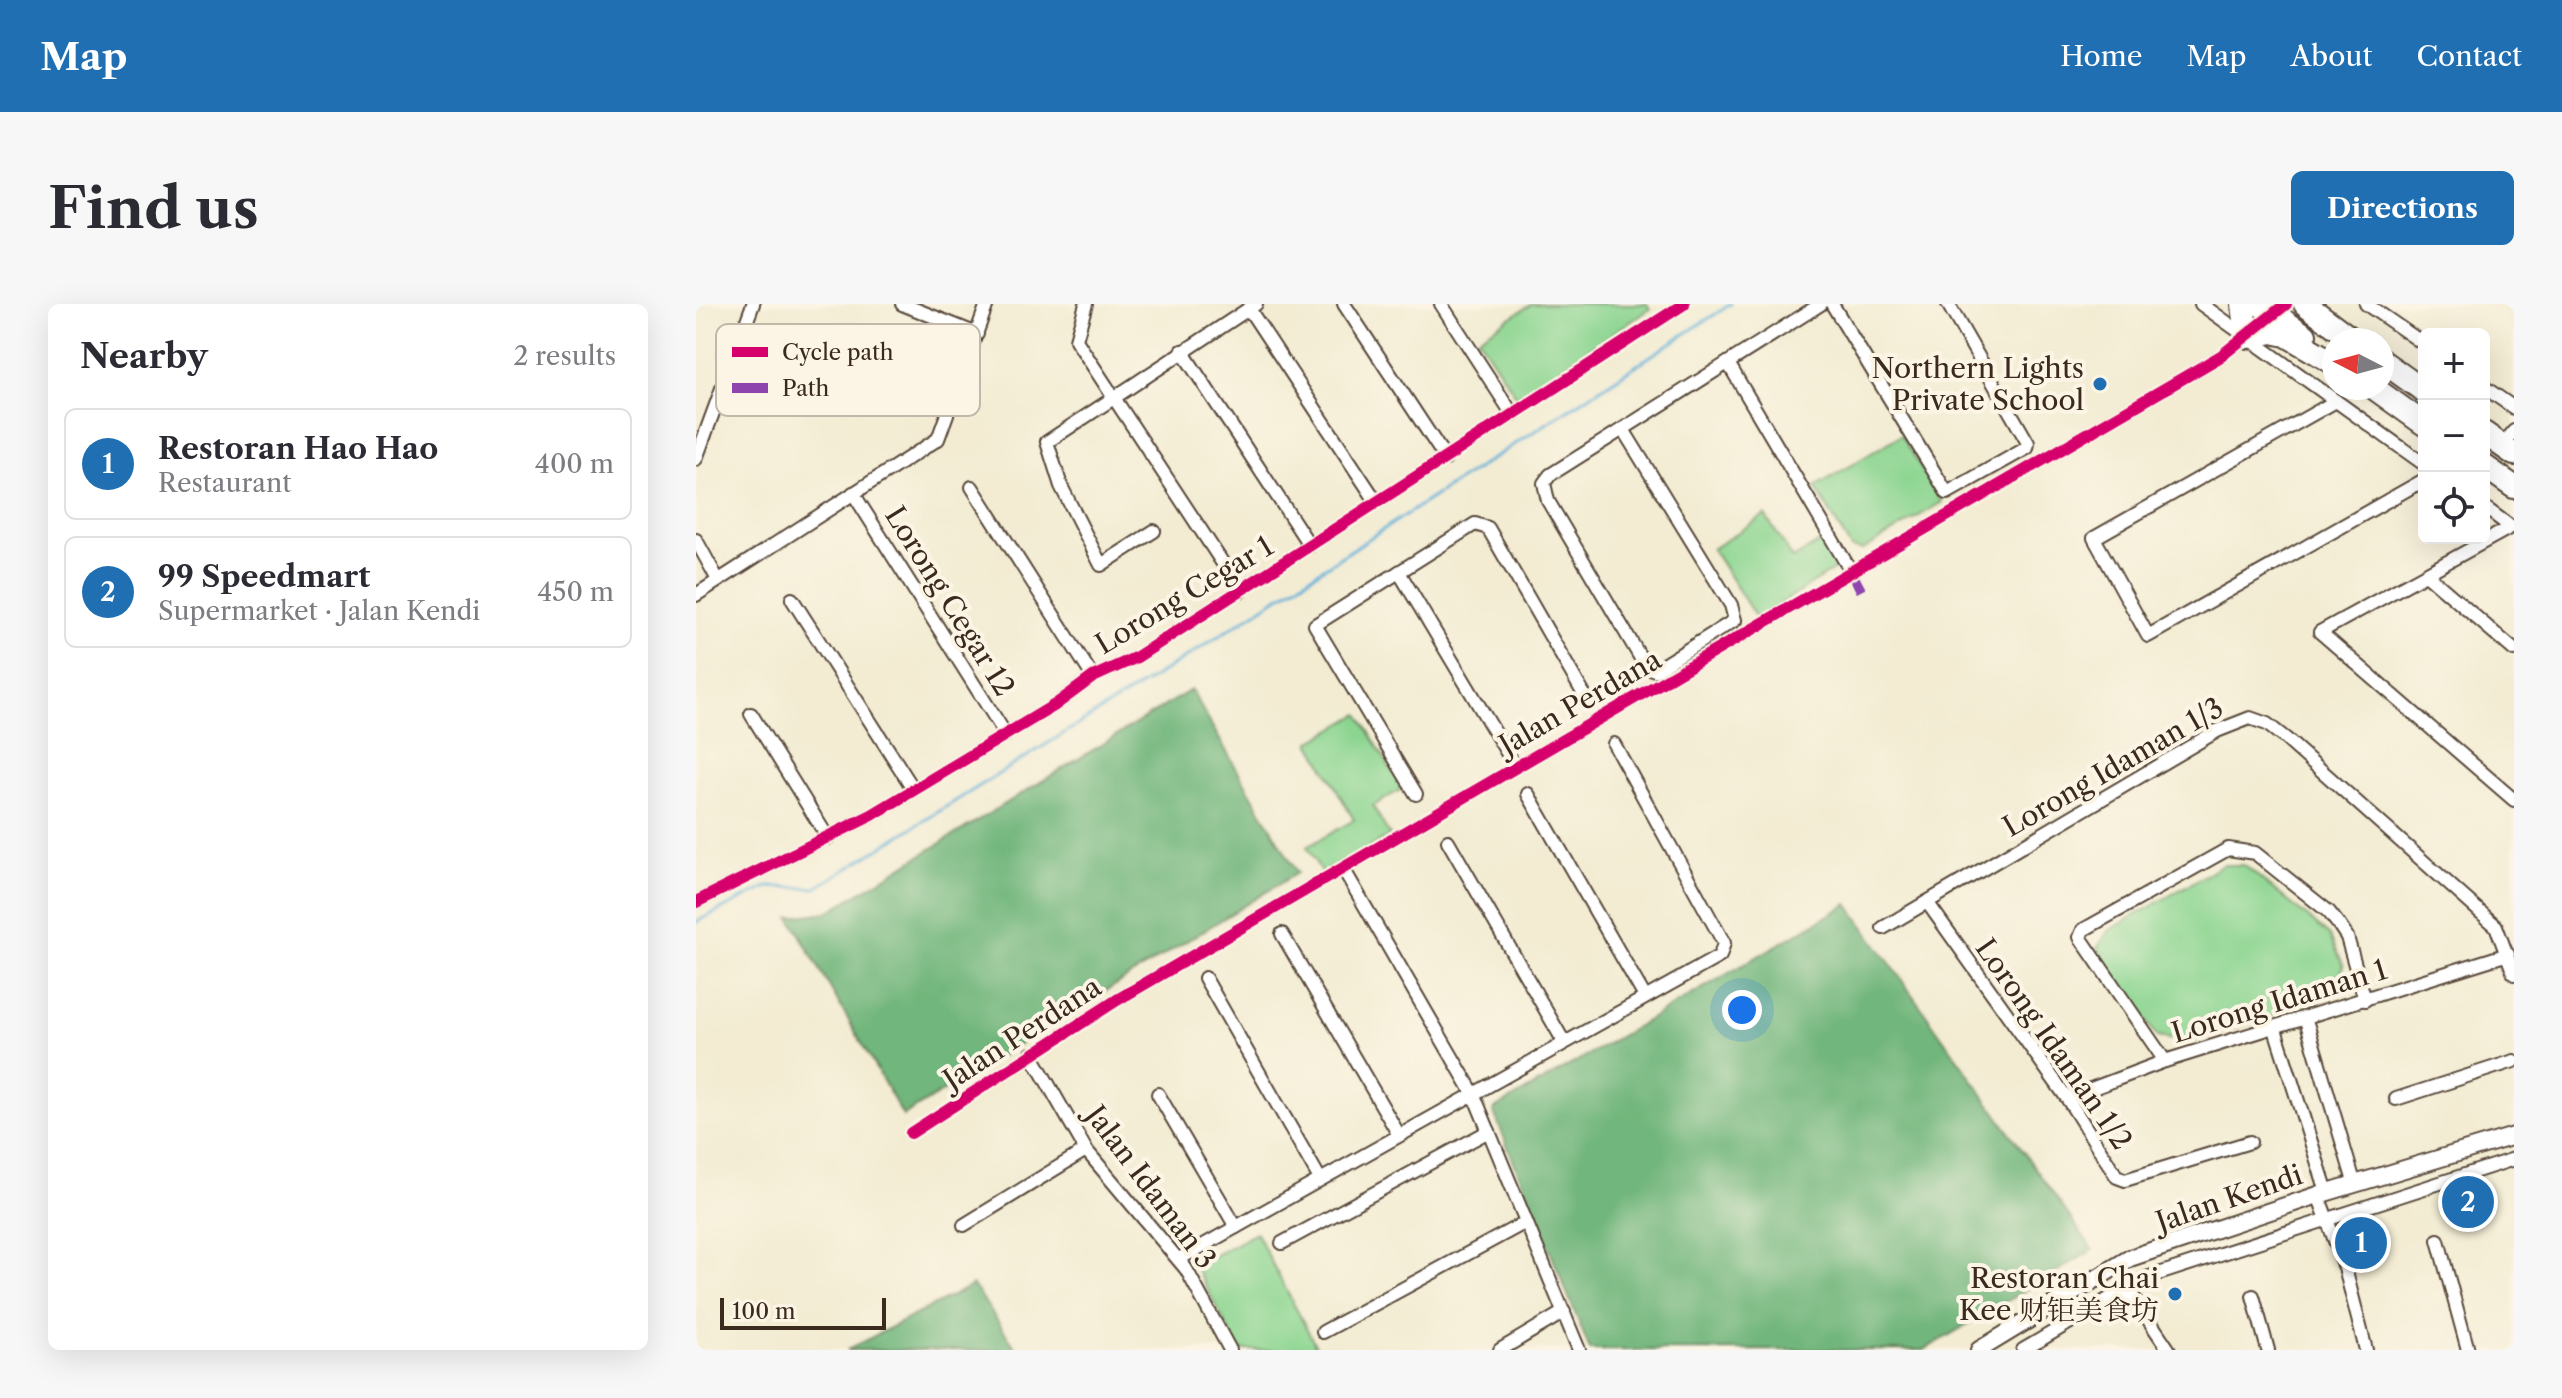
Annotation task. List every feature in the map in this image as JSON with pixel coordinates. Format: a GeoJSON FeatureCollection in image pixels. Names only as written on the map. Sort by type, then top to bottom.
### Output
{"type":"FeatureCollection","features":[{"type":"Feature","properties":{"kind":"highway"},"geometry":{"type":"LineString","coordinates":[[2243,304],[2247,337],[2272,332],[2286,335],[2322,354]]}},
{"type":"Feature","properties":{"kind":"highway"},"geometry":{"type":"LineString","coordinates":[[2305,304],[2337,328]]}},
{"type":"Feature","properties":{"kind":"highway"},"geometry":{"type":"LineString","coordinates":[[2273,306],[2322,349]]}},
{"type":"Feature","properties":{"kind":"highway"},"geometry":{"type":"LineString","coordinates":[[2394,370],[2418,387]]}},
{"type":"Feature","properties":{"kind":"highway"},"geometry":{"type":"LineString","coordinates":[[2391,400],[2418,420]]}},
{"type":"Feature","properties":{"kind":"highway"},"geometry":{"type":"LineString","coordinates":[[2490,470],[2514,487]]}},
{"type":"Feature","properties":{"kind":"street"},"geometry":{"type":"LineString","coordinates":[[746,324],[753,304]]}},
{"type":"Feature","properties":{"kind":"street"},"geometry":{"type":"LineString","coordinates":[[902,304],[952,324]]}},
{"type":"Feature","properties":{"kind":"street"},"geometry":{"type":"LineString","coordinates":[[980,325],[987,304]]}},
{"type":"Feature","properties":{"kind":"street"},"geometry":{"type":"LineString","coordinates":[[1086,304],[1076,340],[1241,591]]}},
{"type":"Feature","properties":{"kind":"street"},"geometry":{"type":"LineString","coordinates":[[1344,304],[1446,459]]}},
{"type":"Feature","properties":{"kind":"street"},"geometry":{"type":"LineString","coordinates":[[1441,304],[1513,415]]}},
{"type":"Feature","properties":{"kind":"street","name":"Lorong Cegar 1"},"geometry":{"type":"LineString","coordinates":[[696,902],[828,838],[1006,735],[1093,677],[1137,657],[1684,304]]}},
{"type":"Feature","properties":{"kind":"street"},"geometry":{"type":"LineString","coordinates":[[1624,431],[1731,605],[1735,620],[1655,670],[1646,667],[1548,501],[1544,483],[1550,475],[1821,304]]}},
{"type":"Feature","properties":{"kind":"street"},"geometry":{"type":"LineString","coordinates":[[1832,304],[1947,493],[2027,448],[2028,443],[1948,304]]}},
{"type":"Feature","properties":{"kind":"street"},"geometry":{"type":"LineString","coordinates":[[2201,304],[2418,460]]}},
{"type":"Feature","properties":{"kind":"street"},"geometry":{"type":"LineString","coordinates":[[2366,304],[2418,340]]}},
{"type":"Feature","properties":{"kind":"street"},"geometry":{"type":"LineString","coordinates":[[1154,531],[1101,565],[1061,486],[1047,447],[1050,438],[1253,306],[1376,501]]}},
{"type":"Feature","properties":{"kind":"street","name":"Jalan Perdana"},"geometry":{"type":"LineString","coordinates":[[911,1133],[1117,1000],[2221,356],[2247,337],[2273,306]]}},
{"type":"Feature","properties":{"kind":"street"},"geometry":{"type":"LineString","coordinates":[[1182,351],[1310,546]]}},
{"type":"Feature","properties":{"kind":"street"},"geometry":{"type":"LineString","coordinates":[[1728,363],[1852,573]]}},
{"type":"Feature","properties":{"kind":"street"},"geometry":{"type":"LineString","coordinates":[[2490,391],[2514,408]]}},
{"type":"Feature","properties":{"kind":"street"},"geometry":{"type":"LineString","coordinates":[[2336,401],[2094,538],[2148,636],[2418,483]]}},
{"type":"Feature","properties":{"kind":"street"},"geometry":{"type":"LineString","coordinates":[[696,459],[716,405]]}},
{"type":"Feature","properties":{"kind":"street"},"geometry":{"type":"LineString","coordinates":[[696,595],[938,439],[946,416]]}},
{"type":"Feature","properties":{"kind":"street"},"geometry":{"type":"LineString","coordinates":[[972,487],[1093,677]]}},
{"type":"Feature","properties":{"kind":"street","name":"Lorong Cegar 12"},"geometry":{"type":"LineString","coordinates":[[853,493],[1006,735]]}},
{"type":"Feature","properties":{"kind":"street"},"geometry":{"type":"LineString","coordinates":[[2490,511],[2512,527],[2320,632],[2514,800]]}},
{"type":"Feature","properties":{"kind":"street"},"geometry":{"type":"LineString","coordinates":[[1416,794],[1315,625],[1475,524],[1488,528],[1586,698]]}},
{"type":"Feature","properties":{"kind":"street"},"geometry":{"type":"LineString","coordinates":[[696,540],[718,580]]}},
{"type":"Feature","properties":{"kind":"street"},"geometry":{"type":"LineString","coordinates":[[1399,572],[1515,766]]}},
{"type":"Feature","properties":{"kind":"street"},"geometry":{"type":"LineString","coordinates":[[2426,574],[2514,650]]}},
{"type":"Feature","properties":{"kind":"street"},"geometry":{"type":"LineString","coordinates":[[792,599],[914,790]]}},
{"type":"Feature","properties":{"kind":"street"},"geometry":{"type":"LineString","coordinates":[[751,714],[828,838]]}},
{"type":"Feature","properties":{"kind":"street","name":"Lorong Idaman 1/3"},"geometry":{"type":"LineString","coordinates":[[1883,928],[2217,731],[2250,718],[2267,724],[2286,739],[2496,926],[2514,974]]}},
{"type":"Feature","properties":{"kind":"street"},"geometry":{"type":"LineString","coordinates":[[1179,1259],[1720,956],[1724,943],[1614,744]]}},
{"type":"Feature","properties":{"kind":"street"},"geometry":{"type":"LineString","coordinates":[[1528,794],[1645,997]]}},
{"type":"Feature","properties":{"kind":"street"},"geometry":{"type":"LineString","coordinates":[[1448,841],[1564,1042]]}},
{"type":"Feature","properties":{"kind":"street"},"geometry":{"type":"LineString","coordinates":[[2165,1061],[2082,946],[2080,937],[2083,930],[2228,849],[2255,853],[2329,912],[2347,937],[2365,1000]]}},
{"type":"Feature","properties":{"kind":"street"},"geometry":{"type":"LineString","coordinates":[[1344,870],[1473,1093],[1579,1350]]}},
{"type":"Feature","properties":{"kind":"street","name":"Lorong Idaman 1/2"},"geometry":{"type":"LineString","coordinates":[[1927,902],[2067,1098],[2117,1177],[2125,1180],[2250,1142]]}},
{"type":"Feature","properties":{"kind":"street"},"geometry":{"type":"LineString","coordinates":[[1282,934],[1399,1135]]}},
{"type":"Feature","properties":{"kind":"street","name":"Lorong Idaman 1"},"geometry":{"type":"LineString","coordinates":[[2067,1098],[2165,1061],[2306,1020],[2508,954]]}},
{"type":"Feature","properties":{"kind":"street"},"geometry":{"type":"LineString","coordinates":[[1205,978],[1320,1179]]}},
{"type":"Feature","properties":{"kind":"street"},"geometry":{"type":"LineString","coordinates":[[2306,1020],[2355,1185]]}},
{"type":"Feature","properties":{"kind":"street"},"geometry":{"type":"LineString","coordinates":[[2275,1029],[2366,1350]]}},
{"type":"Feature","properties":{"kind":"street","name":"Jalan Idaman 3"},"geometry":{"type":"LineString","coordinates":[[1031,1054],[1086,1150],[1179,1259],[1230,1350]]}},
{"type":"Feature","properties":{"kind":"street"},"geometry":{"type":"LineString","coordinates":[[2396,1099],[2514,1061]]}},
{"type":"Feature","properties":{"kind":"street"},"geometry":{"type":"LineString","coordinates":[[1158,1094],[1236,1227]]}},
{"type":"Feature","properties":{"kind":"street"},"geometry":{"type":"LineString","coordinates":[[1282,1243],[1489,1131]]}},
{"type":"Feature","properties":{"kind":"street","name":"Jalan Kendi"},"geometry":{"type":"LineString","coordinates":[[1979,1350],[2130,1258],[2322,1193],[2514,1136]]}},
{"type":"Feature","properties":{"kind":"street"},"geometry":{"type":"LineString","coordinates":[[964,1225],[1086,1150]]}},
{"type":"Feature","properties":{"kind":"street"},"geometry":{"type":"LineString","coordinates":[[2512,1160],[2514,1174]]}},
{"type":"Feature","properties":{"kind":"street","name":"Jalan Kendi"},"geometry":{"type":"LineString","coordinates":[[2143,1279],[2512,1160]]}},
{"type":"Feature","properties":{"kind":"street"},"geometry":{"type":"LineString","coordinates":[[1323,1332],[1526,1222]]}},
{"type":"Feature","properties":{"kind":"street"},"geometry":{"type":"LineString","coordinates":[[2438,1240],[2468,1350]]}},
{"type":"Feature","properties":{"kind":"street"},"geometry":{"type":"LineString","coordinates":[[2023,1350],[2119,1293],[2126,1292],[2132,1295],[2169,1350]]}},
{"type":"Feature","properties":{"kind":"street"},"geometry":{"type":"LineString","coordinates":[[2253,1296],[2268,1350]]}},
{"type":"Feature","properties":{"kind":"street"},"geometry":{"type":"LineString","coordinates":[[1500,1350],[1564,1312]]}},
{"type":"Feature","properties":{"kind":"green space"},"geometry":{"type":"Polygon","coordinates":[[[1532,304],[1647,304],[1650,309],[1517,397],[1478,338],[1532,304]]]}},
{"type":"Feature","properties":{"kind":"green space"},"geometry":{"type":"Polygon","coordinates":[[[1901,435],[1942,502],[1863,550],[1851,548],[1815,487],[1901,435]]]}},
{"type":"Feature","properties":{"kind":"green space"},"geometry":{"type":"Polygon","coordinates":[[[1765,515],[1793,559],[1820,542],[1836,568],[1757,619],[1712,549],[1765,515]]]}},
{"type":"Feature","properties":{"kind":"green space"},"geometry":{"type":"Polygon","coordinates":[[[1191,690],[1297,873],[903,1116],[790,917],[828,912],[1191,690]]]}},
{"type":"Feature","properties":{"kind":"green space"},"geometry":{"type":"Polygon","coordinates":[[[1359,714],[1402,789],[1373,806],[1390,836],[1322,874],[1307,847],[1354,820],[1310,742],[1359,714]]]}},
{"type":"Feature","properties":{"kind":"green space"},"geometry":{"type":"Polygon","coordinates":[[[2223,865],[2244,865],[2329,935],[2344,966],[2331,997],[2190,1042],[2157,1037],[2097,948],[2110,930],[2223,865]]]}},
{"type":"Feature","properties":{"kind":"green space"},"geometry":{"type":"Polygon","coordinates":[[[1848,904],[2093,1250],[1924,1350],[1590,1350],[1493,1110],[1848,904]]]}},
{"type":"Feature","properties":{"kind":"green space"},"geometry":{"type":"Polygon","coordinates":[[[1256,1233],[1318,1350],[1239,1350],[1195,1266],[1256,1233]]]}},
{"type":"Feature","properties":{"kind":"green space"},"geometry":{"type":"Polygon","coordinates":[[[973,1285],[1017,1350],[847,1350],[973,1285]]]}},
{"type":"Feature","properties":{"kind":"waterway"},"geometry":{"type":"LineString","coordinates":[[696,922],[767,887],[816,888],[1188,656],[1731,304]]}},
{"type":"Feature","properties":{"kind":"marked path"},"geometry":{"type":"LineString","coordinates":[[1852,573],[1865,598]]}},
{"type":"Feature","properties":{"kind":"cycle path"},"geometry":{"type":"LineString","coordinates":[[696,902],[872,815],[1055,705],[1093,677],[1137,657],[1684,304]]}},
{"type":"Feature","properties":{"kind":"cycle path"},"geometry":{"type":"LineString","coordinates":[[911,1133],[1117,1000],[2221,356],[2286,304]]}},
{"type":"Feature","properties":{"kind":"place","name":"Northern Lights Private School"},"geometry":{"type":"Point","coordinates":[2100,384]}},
{"type":"Feature","properties":{"kind":"place","name":"99 Speedmart"},"geometry":{"type":"Point","coordinates":[2468,1202]}},
{"type":"Feature","properties":{"kind":"place","name":"Restoran Hao Hao"},"geometry":{"type":"Point","coordinates":[2361,1243]}},
{"type":"Feature","properties":{"kind":"place","name":"Restoran Chai Kee 财钜美食坊"},"geometry":{"type":"Point","coordinates":[2175,1294]}}]}
